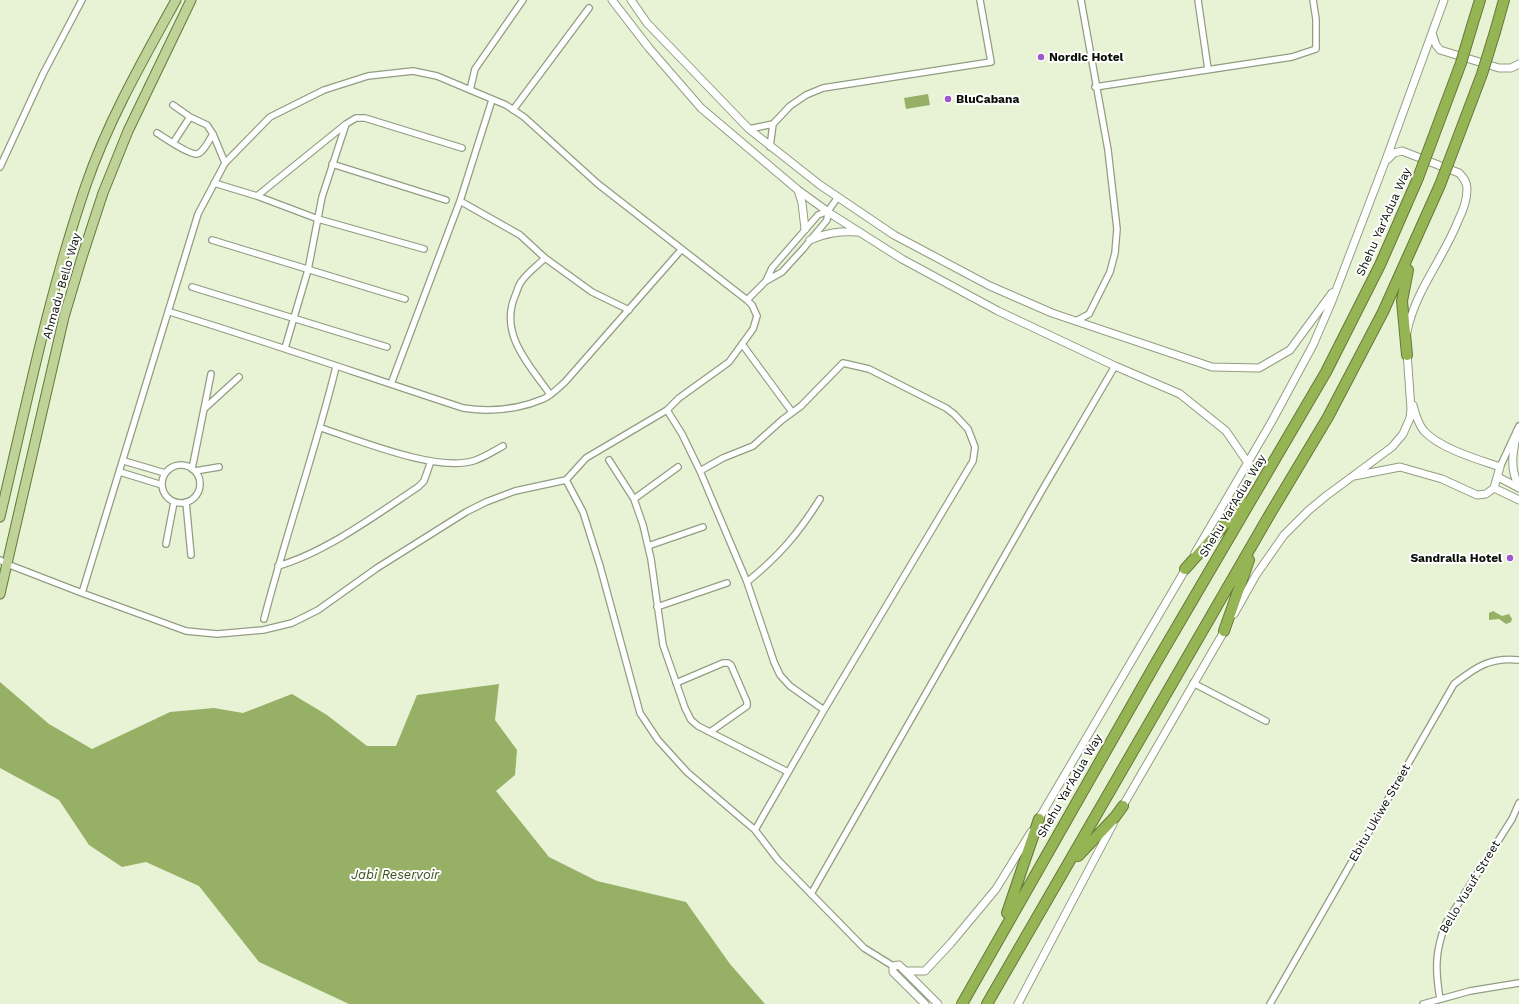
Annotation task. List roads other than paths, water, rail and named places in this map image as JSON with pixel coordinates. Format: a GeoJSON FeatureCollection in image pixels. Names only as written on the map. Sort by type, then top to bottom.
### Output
{"type":"FeatureCollection","features":[{"type":"Feature","properties":{"kind":"highway","name":"Shehu Yar'Adua Way"},"geometry":{"type":"LineString","coordinates":[[962,1004],[984,962],[1326,372],[1355,316],[1380,265],[1418,178],[1458,70],[1480,0]]}},
{"type":"Feature","properties":{"kind":"highway"},"geometry":{"type":"LineString","coordinates":[[987,1004],[1270,514],[1328,418],[1383,312],[1440,185],[1479,81],[1504,0]]}},
{"type":"Feature","properties":{"kind":"highway"},"geometry":{"type":"LineString","coordinates":[[1407,355],[1402,315],[1403,289],[1425,219]]}},
{"type":"Feature","properties":{"kind":"highway"},"geometry":{"type":"LineString","coordinates":[[1186,569],[1258,487]]}},
{"type":"Feature","properties":{"kind":"highway"},"geometry":{"type":"LineString","coordinates":[[1224,631],[1249,558],[1270,514]]}},
{"type":"Feature","properties":{"kind":"highway"},"geometry":{"type":"LineString","coordinates":[[1042,909],[1078,855],[1112,821],[1123,806]]}},
{"type":"Feature","properties":{"kind":"highway"},"geometry":{"type":"LineString","coordinates":[[984,962],[1006,916],[1039,819]]}},
{"type":"Feature","properties":{"kind":"main road","name":"Ahmadu Bello Way"},"geometry":{"type":"LineString","coordinates":[[0,517],[49,312],[86,185],[137,71],[176,0]]}},
{"type":"Feature","properties":{"kind":"main road","name":"Ahmadu Bello Way"},"geometry":{"type":"LineString","coordinates":[[0,594],[3,562],[64,317],[82,257],[103,192],[128,131],[191,0]]}},
{"type":"Feature","properties":{"kind":"street"},"geometry":{"type":"LineString","coordinates":[[0,167],[43,74],[82,0]]}},
{"type":"Feature","properties":{"kind":"street"},"geometry":{"type":"LineString","coordinates":[[470,90],[476,69],[523,0]]}},
{"type":"Feature","properties":{"kind":"street"},"geometry":{"type":"LineString","coordinates":[[612,0],[650,48],[701,108],[798,190],[857,232],[902,259],[998,311],[1115,366],[1180,394],[1226,430],[1248,463]]}},
{"type":"Feature","properties":{"kind":"street"},"geometry":{"type":"LineString","coordinates":[[631,0],[647,23],[749,129],[770,147],[838,197],[894,236],[990,286],[1076,322],[1131,338],[1212,367],[1259,368],[1290,350],[1337,287]]}},
{"type":"Feature","properties":{"kind":"street"},"geometry":{"type":"LineString","coordinates":[[749,129],[773,124],[790,106],[806,95],[823,88],[991,62],[980,0]]}},
{"type":"Feature","properties":{"kind":"street"},"geometry":{"type":"LineString","coordinates":[[1076,322],[1089,314],[1110,272],[1115,253],[1117,228],[1108,150],[1095,87],[1081,0]]}},
{"type":"Feature","properties":{"kind":"street"},"geometry":{"type":"LineString","coordinates":[[1198,0],[1208,68]]}},
{"type":"Feature","properties":{"kind":"street"},"geometry":{"type":"LineString","coordinates":[[1095,87],[1208,68],[1292,57],[1316,49],[1316,19],[1313,0]]}},
{"type":"Feature","properties":{"kind":"street"},"geometry":{"type":"LineString","coordinates":[[924,1003],[920,996],[920,984],[929,968],[996,889],[1039,819],[1248,463],[1316,340],[1385,162],[1444,0]]}},
{"type":"Feature","properties":{"kind":"street"},"geometry":{"type":"LineString","coordinates":[[513,110],[589,8]]}},
{"type":"Feature","properties":{"kind":"street"},"geometry":{"type":"LineString","coordinates":[[1432,32],[1436,45],[1440,50],[1499,68],[1511,68],[1519,64]]}},
{"type":"Feature","properties":{"kind":"street"},"geometry":{"type":"LineString","coordinates":[[3,562],[82,593],[186,631],[217,634],[263,630],[292,623],[318,610],[377,568],[466,512],[486,502],[515,492],[566,480],[586,458],[667,410],[679,398],[729,362],[753,329],[757,316],[752,305],[747,300],[598,184],[524,117],[513,110],[437,76],[413,71],[368,76],[324,90],[270,117],[225,163],[198,214],[170,312],[82,593]]}},
{"type":"Feature","properties":{"kind":"street"},"geometry":{"type":"LineString","coordinates":[[390,384],[460,201],[492,100]]}},
{"type":"Feature","properties":{"kind":"street"},"geometry":{"type":"LineString","coordinates":[[173,105],[190,117],[207,125],[213,134],[225,163]]}},
{"type":"Feature","properties":{"kind":"street"},"geometry":{"type":"LineString","coordinates":[[173,143],[190,117]]}},
{"type":"Feature","properties":{"kind":"street"},"geometry":{"type":"LineString","coordinates":[[257,196],[346,124],[356,118],[365,118],[462,148]]}},
{"type":"Feature","properties":{"kind":"street"},"geometry":{"type":"LineString","coordinates":[[285,348],[308,270],[322,197],[346,124]]}},
{"type":"Feature","properties":{"kind":"street"},"geometry":{"type":"LineString","coordinates":[[770,147],[773,124]]}},
{"type":"Feature","properties":{"kind":"street"},"geometry":{"type":"LineString","coordinates":[[157,133],[190,153],[197,154],[202,150],[213,134]]}},
{"type":"Feature","properties":{"kind":"street"},"geometry":{"type":"LineString","coordinates":[[1018,1004],[1123,806],[1256,575],[1284,535],[1309,510],[1390,448],[1404,434],[1410,418],[1407,330],[1422,290],[1456,227],[1466,201],[1468,187],[1466,181],[1459,173],[1402,151],[1394,153],[1385,162]]}},
{"type":"Feature","properties":{"kind":"street"},"geometry":{"type":"LineString","coordinates":[[332,164],[446,200]]}},
{"type":"Feature","properties":{"kind":"street"},"geometry":{"type":"LineString","coordinates":[[214,183],[257,196],[318,219],[424,249]]}},
{"type":"Feature","properties":{"kind":"street"},"geometry":{"type":"LineString","coordinates":[[798,190],[802,203],[805,229]]}},
{"type":"Feature","properties":{"kind":"street"},"geometry":{"type":"LineString","coordinates":[[747,300],[766,281],[782,272],[827,220],[828,211],[838,197]]}},
{"type":"Feature","properties":{"kind":"street"},"geometry":{"type":"LineString","coordinates":[[460,201],[520,236],[545,258],[592,292],[629,310]]}},
{"type":"Feature","properties":{"kind":"street"},"geometry":{"type":"LineString","coordinates":[[766,281],[772,268],[805,229],[818,215],[828,211]]}},
{"type":"Feature","properties":{"kind":"street"},"geometry":{"type":"LineString","coordinates":[[810,240],[826,233],[842,231],[857,232]]}},
{"type":"Feature","properties":{"kind":"street"},"geometry":{"type":"LineString","coordinates":[[212,240],[405,299]]}},
{"type":"Feature","properties":{"kind":"street"},"geometry":{"type":"LineString","coordinates":[[170,312],[285,348],[336,367],[463,408],[484,411],[520,406],[543,399],[565,382],[681,250]]}},
{"type":"Feature","properties":{"kind":"street"},"geometry":{"type":"LineString","coordinates":[[545,258],[520,283],[512,304],[510,318],[511,334],[517,348],[550,394]]}},
{"type":"Feature","properties":{"kind":"street"},"geometry":{"type":"LineString","coordinates":[[192,287],[387,347]]}},
{"type":"Feature","properties":{"kind":"street"},"geometry":{"type":"LineString","coordinates":[[1089,314],[1092,327]]}},
{"type":"Feature","properties":{"kind":"street"},"geometry":{"type":"LineString","coordinates":[[1304,333],[1316,340]]}},
{"type":"Feature","properties":{"kind":"street"},"geometry":{"type":"LineString","coordinates":[[742,344],[792,412]]}},
{"type":"Feature","properties":{"kind":"street"},"geometry":{"type":"LineString","coordinates":[[700,471],[723,458],[753,446],[801,406],[843,363],[869,370],[946,408],[963,422],[975,447],[974,461],[824,710],[755,830]]}},
{"type":"Feature","properties":{"kind":"street"},"geometry":{"type":"LineString","coordinates":[[811,894],[1115,366]]}},
{"type":"Feature","properties":{"kind":"street"},"geometry":{"type":"LineString","coordinates":[[264,618],[278,566],[321,428],[336,367]]}},
{"type":"Feature","properties":{"kind":"street"},"geometry":{"type":"LineString","coordinates":[[193,470],[211,374]]}},
{"type":"Feature","properties":{"kind":"street"},"geometry":{"type":"LineString","coordinates":[[204,409],[239,377]]}},
{"type":"Feature","properties":{"kind":"street"},"geometry":{"type":"LineString","coordinates":[[1410,391],[1415,410],[1424,431],[1442,444],[1500,467]]}},
{"type":"Feature","properties":{"kind":"street"},"geometry":{"type":"LineString","coordinates":[[667,410],[682,434],[700,471],[747,582],[774,662],[780,675],[790,686],[824,710]]}},
{"type":"Feature","properties":{"kind":"street"},"geometry":{"type":"LineString","coordinates":[[321,428],[431,461],[460,463],[474,461],[503,446]]}},
{"type":"Feature","properties":{"kind":"street"},"geometry":{"type":"LineString","coordinates":[[1497,491],[1500,467],[1518,429]]}},
{"type":"Feature","properties":{"kind":"street"},"geometry":{"type":"LineString","coordinates":[[1518,429],[1512,458],[1512,468],[1519,487]]}},
{"type":"Feature","properties":{"kind":"street"},"geometry":{"type":"LineString","coordinates":[[609,460],[634,499],[648,546],[663,645],[685,708],[691,720],[698,726],[788,772]]}},
{"type":"Feature","properties":{"kind":"street"},"geometry":{"type":"LineString","coordinates":[[124,461],[165,473]]}},
{"type":"Feature","properties":{"kind":"street"},"geometry":{"type":"LineString","coordinates":[[278,566],[315,551],[378,514],[418,487],[424,482],[431,461]]}},
{"type":"Feature","properties":{"kind":"street"},"geometry":{"type":"LineString","coordinates":[[184,465],[193,470],[199,479],[200,487],[196,495],[186,502],[174,502],[167,497],[162,485],[165,473],[176,466],[184,465]]}},
{"type":"Feature","properties":{"kind":"street"},"geometry":{"type":"LineString","coordinates":[[193,470],[219,467]]}},
{"type":"Feature","properties":{"kind":"street"},"geometry":{"type":"LineString","coordinates":[[634,499],[678,467]]}},
{"type":"Feature","properties":{"kind":"street"},"geometry":{"type":"LineString","coordinates":[[1352,476],[1400,468],[1422,473],[1477,495],[1497,491],[1505,482]]}},
{"type":"Feature","properties":{"kind":"street"},"geometry":{"type":"LineString","coordinates":[[120,472],[162,485]]}},
{"type":"Feature","properties":{"kind":"street"},"geometry":{"type":"LineString","coordinates":[[1498,477],[1505,482],[1519,487]]}},
{"type":"Feature","properties":{"kind":"street"},"geometry":{"type":"LineString","coordinates":[[566,480],[583,512],[600,566],[640,713],[658,740],[687,772],[755,830],[778,860],[864,948],[893,966],[899,965],[907,971],[938,1004]]}},
{"type":"Feature","properties":{"kind":"street"},"geometry":{"type":"LineString","coordinates":[[1497,491],[1519,500]]}},
{"type":"Feature","properties":{"kind":"street"},"geometry":{"type":"LineString","coordinates":[[747,582],[774,560],[804,523],[820,499]]}},
{"type":"Feature","properties":{"kind":"street"},"geometry":{"type":"LineString","coordinates":[[166,544],[174,502]]}},
{"type":"Feature","properties":{"kind":"street"},"geometry":{"type":"LineString","coordinates":[[186,502],[191,555]]}},
{"type":"Feature","properties":{"kind":"street"},"geometry":{"type":"LineString","coordinates":[[648,546],[703,527]]}},
{"type":"Feature","properties":{"kind":"street"},"geometry":{"type":"LineString","coordinates":[[657,607],[727,583]]}},
{"type":"Feature","properties":{"kind":"street","name":"Ebitu Ukiwe Street"},"geometry":{"type":"LineString","coordinates":[[1270,1004],[1454,684],[1482,664],[1509,659],[1519,660]]}},
{"type":"Feature","properties":{"kind":"street"},"geometry":{"type":"LineString","coordinates":[[676,683],[723,663],[728,662],[731,665],[748,702],[747,706],[710,732]]}},
{"type":"Feature","properties":{"kind":"street"},"geometry":{"type":"LineString","coordinates":[[1193,683],[1266,721]]}},
{"type":"Feature","properties":{"kind":"street","name":"Bello Yusuf Street"},"geometry":{"type":"LineString","coordinates":[[1440,999],[1436,974],[1436,956],[1440,938],[1446,923],[1512,820],[1519,803]]}},
{"type":"Feature","properties":{"kind":"street"},"geometry":{"type":"LineString","coordinates":[[893,966],[893,972],[924,1003]]}},
{"type":"Feature","properties":{"kind":"street"},"geometry":{"type":"LineString","coordinates":[[907,971],[922,972],[929,968]]}},
{"type":"Feature","properties":{"kind":"street"},"geometry":{"type":"LineString","coordinates":[[1423,1004],[1440,999],[1519,983]]}},
{"type":"Feature","properties":{"kind":"water"},"geometry":{"type":"Polygon","coordinates":[[[928,94],[930,105],[906,109],[904,98],[928,94]]]}},
{"type":"Feature","properties":{"kind":"water"},"geometry":{"type":"Polygon","coordinates":[[[1493,611],[1502,616],[1509,614],[1512,619],[1511,622],[1506,624],[1499,619],[1489,620],[1489,613],[1493,611]]]}},
{"type":"Feature","properties":{"kind":"water","name":"Jabi Reservoir"},"geometry":{"type":"Polygon","coordinates":[[[0,682],[49,724],[92,749],[170,712],[214,708],[243,713],[292,694],[327,715],[367,746],[396,746],[417,695],[499,684],[495,720],[517,750],[515,775],[496,791],[549,857],[597,881],[686,902],[730,964],[765,1004],[349,1004],[259,962],[199,886],[146,862],[122,867],[89,845],[59,800],[0,768],[0,682]]]}},
{"type":"Feature","properties":{"kind":"place","name":"Nordic Hotel"},"geometry":{"type":"Point","coordinates":[1041,57]}},
{"type":"Feature","properties":{"kind":"place","name":"BluCabana"},"geometry":{"type":"Point","coordinates":[948,99]}},
{"type":"Feature","properties":{"kind":"place","name":"Sandralia Hotel"},"geometry":{"type":"Point","coordinates":[1510,558]}}]}
